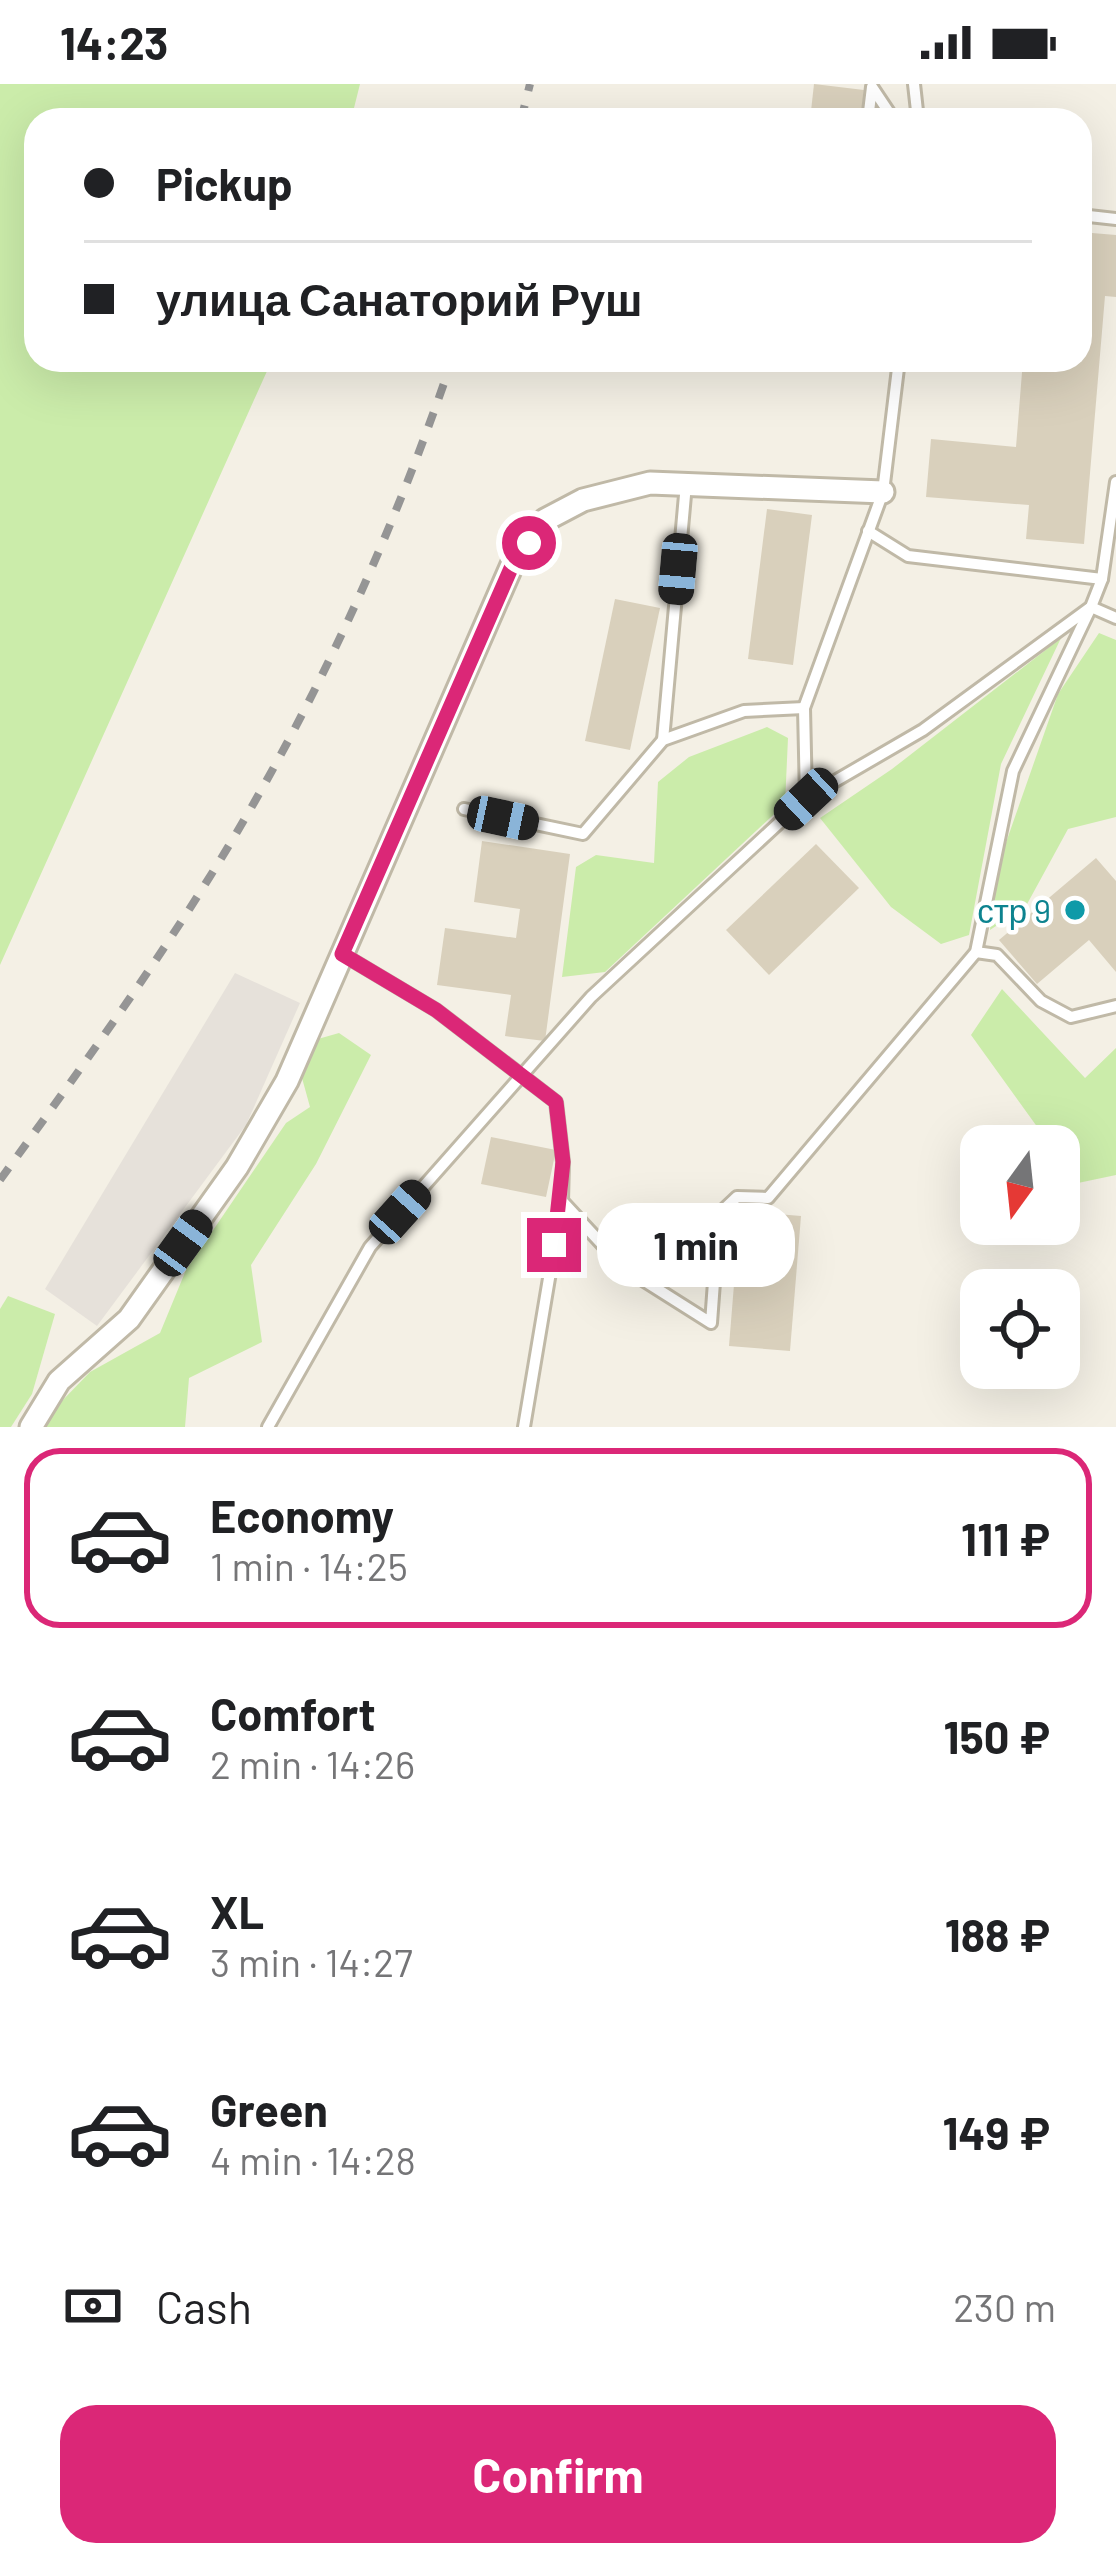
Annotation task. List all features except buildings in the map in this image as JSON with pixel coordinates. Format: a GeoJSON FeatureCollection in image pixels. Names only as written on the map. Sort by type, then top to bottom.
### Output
{"type":"FeatureCollection","features":[{"type":"Feature","properties":{"kind":"street"},"geometry":{"type":"LineString","coordinates":[[31,1427],[59,1381],[129,1319],[237,1167],[287,1081],[512,566],[545,520],[583,500],[650,483],[883,492]]}},
{"type":"Feature","properties":{"kind":"lane"},"geometry":{"type":"LineString","coordinates":[[869,108],[872,87],[886,108]]}},
{"type":"Feature","properties":{"kind":"lane"},"geometry":{"type":"LineString","coordinates":[[806,799],[804,708],[883,492],[898,372]]}},
{"type":"Feature","properties":{"kind":"lane"},"geometry":{"type":"LineString","coordinates":[[562,1201],[624,1268],[711,1323],[719,1214],[737,1197],[768,1198],[976,952],[1013,771],[1102,579],[1116,482]]}},
{"type":"Feature","properties":{"kind":"lane"},"geometry":{"type":"LineString","coordinates":[[663,740],[686,484]]}},
{"type":"Feature","properties":{"kind":"lane"},"geometry":{"type":"LineString","coordinates":[[868,531],[908,556],[1102,579]]}},
{"type":"Feature","properties":{"kind":"lane"},"geometry":{"type":"LineString","coordinates":[[1091,607],[1116,618]]}},
{"type":"Feature","properties":{"kind":"lane"},"geometry":{"type":"LineString","coordinates":[[268,1427],[370,1246],[591,998],[806,799],[923,730],[1091,607]]}},
{"type":"Feature","properties":{"kind":"lane"},"geometry":{"type":"LineString","coordinates":[[464,809],[583,834],[663,740],[744,711],[804,708]]}},
{"type":"Feature","properties":{"kind":"lane"},"geometry":{"type":"LineString","coordinates":[[976,952],[997,955],[1041,1001],[1071,1017],[1116,1006]]}},
{"type":"Feature","properties":{"kind":"lane"},"geometry":{"type":"LineString","coordinates":[[342,954],[436,1010],[556,1102],[562,1201],[524,1427]]}},
{"type":"Feature","properties":{"kind":"shaded area"},"geometry":{"type":"Polygon","coordinates":[[[235,973],[300,1003],[246,1125],[97,1326],[45,1289],[235,973]]]}},
{"type":"Feature","properties":{"kind":"green space"},"geometry":{"type":"Polygon","coordinates":[[[0,84],[360,84],[354,108],[24,108],[24,372],[267,372],[0,965],[0,84]]]}},
{"type":"Feature","properties":{"kind":"green space"},"geometry":{"type":"Polygon","coordinates":[[[1099,633],[1116,640],[1116,817],[1068,829],[1026,906],[990,930],[995,874],[1058,694],[1099,633]]]}},
{"type":"Feature","properties":{"kind":"green space"},"geometry":{"type":"Polygon","coordinates":[[[1061,638],[1001,764],[969,935],[941,944],[891,907],[820,818],[892,769],[1061,638]]]}},
{"type":"Feature","properties":{"kind":"green space"},"geometry":{"type":"Polygon","coordinates":[[[767,727],[788,738],[785,804],[605,972],[562,977],[576,867],[596,855],[654,863],[658,782],[689,757],[767,727]]]}},
{"type":"Feature","properties":{"kind":"green space"},"geometry":{"type":"Polygon","coordinates":[[[1002,989],[1085,1078],[1116,1048],[1116,1175],[1080,1183],[1080,1125],[1036,1125],[971,1035],[1002,989]]]}},
{"type":"Feature","properties":{"kind":"green space"},"geometry":{"type":"Polygon","coordinates":[[[339,1033],[371,1055],[316,1164],[251,1265],[262,1342],[189,1378],[185,1427],[45,1427],[90,1372],[160,1333],[186,1270],[286,1123],[310,1107],[302,1078],[311,1041],[339,1033]]]}},
{"type":"Feature","properties":{"kind":"green space"},"geometry":{"type":"Polygon","coordinates":[[[8,1296],[55,1314],[32,1394],[11,1427],[0,1427],[0,1309],[8,1296]]]}},
{"type":"Feature","properties":{"kind":"railway"},"geometry":{"type":"LineString","coordinates":[[524,108],[530,84]]}},
{"type":"Feature","properties":{"kind":"railway"},"geometry":{"type":"LineString","coordinates":[[0,1180],[165,946],[284,748],[364,585],[448,372]]}},
{"type":"Feature","properties":{"kind":"place","name":"стр 9"},"geometry":{"type":"Point","coordinates":[1075,910]}},
{"type":"Feature","properties":{"kind":"route"},"geometry":{"type":"LineString","coordinates":[[529,543],[512,566],[342,954],[436,1010],[556,1102],[563,1162],[554,1245]]}}]}
